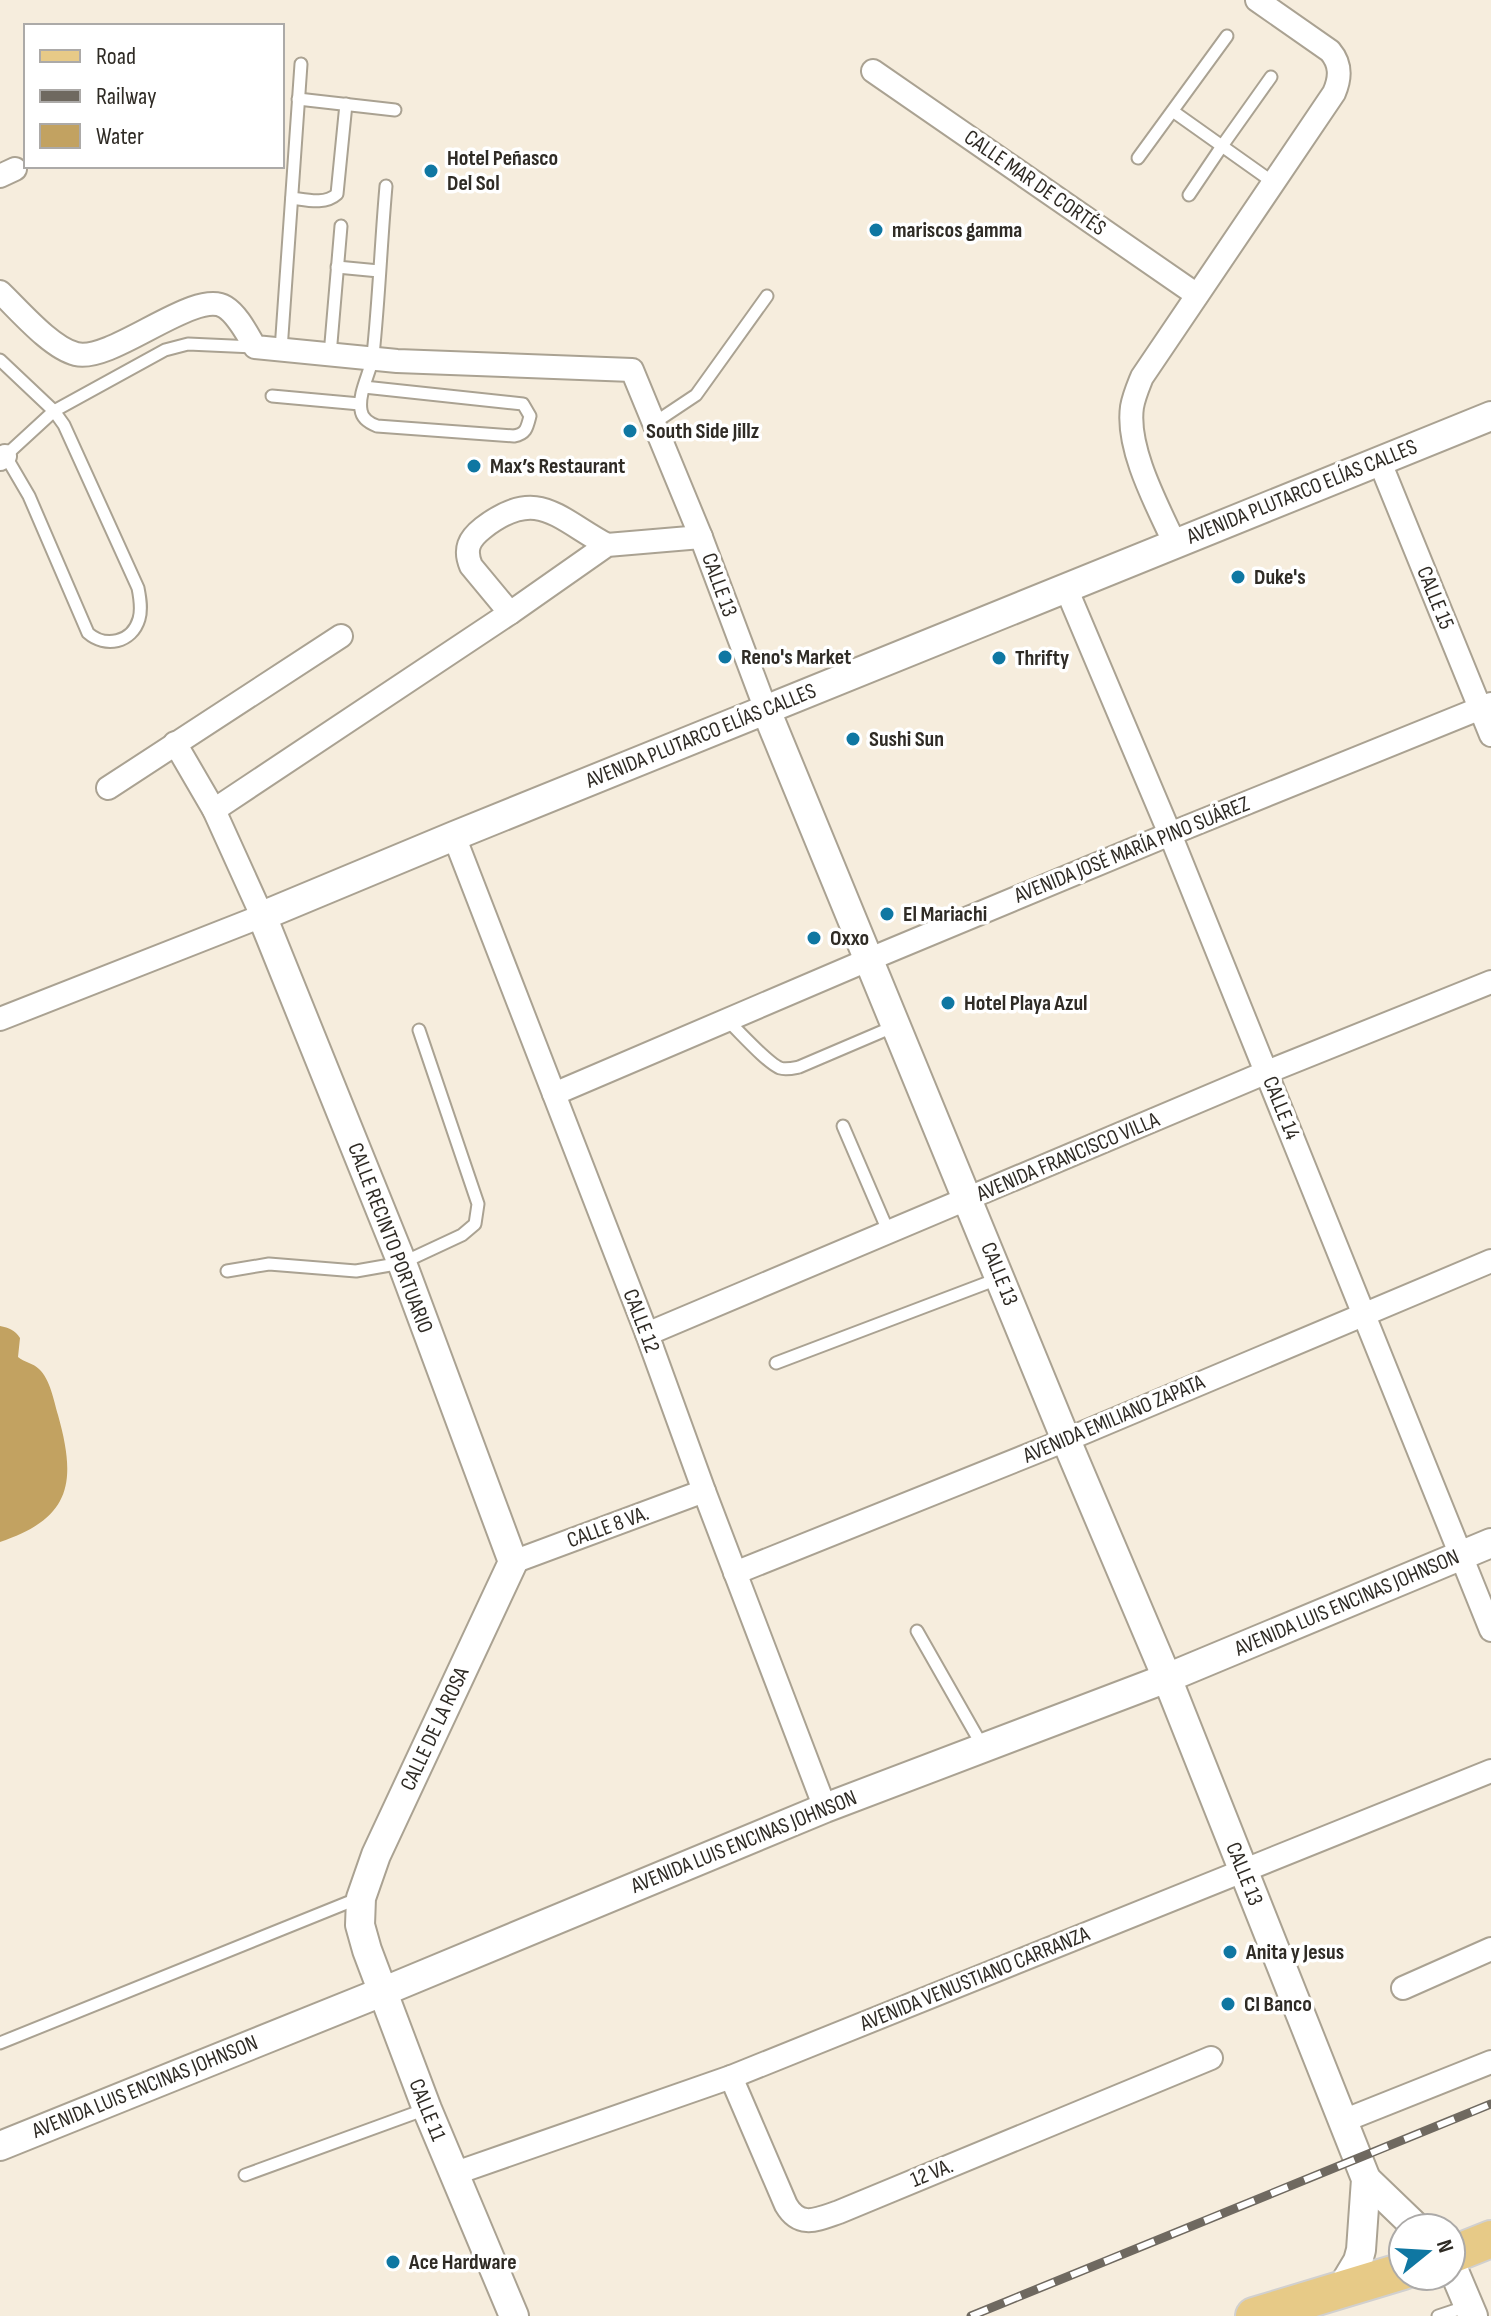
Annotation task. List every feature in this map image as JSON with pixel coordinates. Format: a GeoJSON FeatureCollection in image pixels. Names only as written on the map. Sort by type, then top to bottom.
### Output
{"type":"FeatureCollection","features":[{"type":"Feature","properties":{"kind":"main road"},"geometry":{"type":"LineString","coordinates":[[1467,2249],[1491,2239]]}},
{"type":"Feature","properties":{"kind":"main road"},"geometry":{"type":"LineString","coordinates":[[1254,2316],[1303,2306],[1387,2276]]}},
{"type":"Feature","properties":{"kind":"street"},"geometry":{"type":"LineString","coordinates":[[1175,544],[1153,496],[1132,427],[1132,408],[1142,377],[1275,183],[1338,83],[1336,59],[1319,43],[1257,0]]}},
{"type":"Feature","properties":{"kind":"street","name":"CALLE MAR DE CORTÉS"},"geometry":{"type":"LineString","coordinates":[[873,71],[1197,295]]}},
{"type":"Feature","properties":{"kind":"street"},"geometry":{"type":"LineString","coordinates":[[0,292],[49,337],[79,355],[101,351],[193,308],[215,303],[227,308],[255,347],[373,359]]}},
{"type":"Feature","properties":{"kind":"street","name":"CALLE 13"},"geometry":{"type":"LineString","coordinates":[[373,359],[632,370],[701,537],[766,710],[1167,1678],[1366,2179]]}},
{"type":"Feature","properties":{"kind":"street","name":"AVENIDA PLUTARCO ELÍAS CALLES"},"geometry":{"type":"LineString","coordinates":[[0,1019],[262,916],[1491,416]]}},
{"type":"Feature","properties":{"kind":"street","name":"CALLE 15"},"geometry":{"type":"LineString","coordinates":[[1379,460],[1485,706],[1491,735]]}},
{"type":"Feature","properties":{"kind":"street"},"geometry":{"type":"LineString","coordinates":[[510,613],[471,566],[468,558],[474,536],[499,516],[522,507],[541,508],[607,545]]}},
{"type":"Feature","properties":{"kind":"street"},"geometry":{"type":"LineString","coordinates":[[214,810],[607,545],[701,537]]}},
{"type":"Feature","properties":{"kind":"street","name":"CALLE 14"},"geometry":{"type":"LineString","coordinates":[[1066,588],[1170,834],[1491,1630]]}},
{"type":"Feature","properties":{"kind":"street"},"geometry":{"type":"LineString","coordinates":[[108,788],[341,636]]}},
{"type":"Feature","properties":{"kind":"street","name":"AVENIDA JOSÉ MARÍA PINO SUÁREZ"},"geometry":{"type":"LineString","coordinates":[[554,1094],[870,959],[1485,706]]}},
{"type":"Feature","properties":{"kind":"street"},"geometry":{"type":"LineString","coordinates":[[175,743],[214,810],[262,916]]}},
{"type":"Feature","properties":{"kind":"street","name":"CALLE 12"},"geometry":{"type":"LineString","coordinates":[[454,836],[647,1334],[825,1808]]}},
{"type":"Feature","properties":{"kind":"street","name":"CALLE RECINTO PORTUARIO"},"geometry":{"type":"LineString","coordinates":[[262,916],[402,1263],[513,1562]]}},
{"type":"Feature","properties":{"kind":"street","name":"AVENIDA FRANCISCO VILLA"},"geometry":{"type":"LineString","coordinates":[[647,1334],[1267,1072],[1491,982]]}},
{"type":"Feature","properties":{"kind":"street","name":"AVENIDA EMILIANO ZAPATA"},"geometry":{"type":"LineString","coordinates":[[735,1573],[1066,1440],[1491,1261]]}},
{"type":"Feature","properties":{"kind":"street","name":"CALLE 8 VA."},"geometry":{"type":"LineString","coordinates":[[513,1562],[704,1491]]}},
{"type":"Feature","properties":{"kind":"street","name":"AVENIDA LUIS ENCINAS JOHNSON"},"geometry":{"type":"LineString","coordinates":[[0,2146],[825,1808],[1167,1678],[1491,1543]]}},
{"type":"Feature","properties":{"kind":"street","name":"CALLE DE LA ROSA"},"geometry":{"type":"LineString","coordinates":[[361,1898],[376,1855],[513,1562]]}},
{"type":"Feature","properties":{"kind":"street","name":"AVENIDA VENUSTIANO CARRANZA"},"geometry":{"type":"LineString","coordinates":[[453,2174],[731,2077],[1491,1771]]}},
{"type":"Feature","properties":{"kind":"street","name":"CALLE 11"},"geometry":{"type":"LineString","coordinates":[[361,1898],[360,1925],[382,1992],[453,2174],[514,2316]]}},
{"type":"Feature","properties":{"kind":"street"},"geometry":{"type":"LineString","coordinates":[[1403,1988],[1491,1949]]}},
{"type":"Feature","properties":{"kind":"street","name":"12 VA."},"geometry":{"type":"LineString","coordinates":[[731,2077],[786,2205],[791,2214],[808,2220],[839,2212],[1211,2058]]}},
{"type":"Feature","properties":{"kind":"street"},"geometry":{"type":"LineString","coordinates":[[1343,2121],[1491,2062]]}},
{"type":"Feature","properties":{"kind":"street"},"geometry":{"type":"LineString","coordinates":[[1366,2179],[1400,2212]]}},
{"type":"Feature","properties":{"kind":"street"},"geometry":{"type":"LineString","coordinates":[[1340,2291],[1361,2250],[1366,2179]]}},
{"type":"Feature","properties":{"kind":"street"},"geometry":{"type":"LineString","coordinates":[[1463,2292],[1471,2311]]}},
{"type":"Feature","properties":{"kind":"lane"},"geometry":{"type":"LineString","coordinates":[[1138,158],[1227,36]]}},
{"type":"Feature","properties":{"kind":"lane"},"geometry":{"type":"LineString","coordinates":[[281,350],[301,64]]}},
{"type":"Feature","properties":{"kind":"lane"},"geometry":{"type":"LineString","coordinates":[[1189,195],[1271,77]]}},
{"type":"Feature","properties":{"kind":"lane"},"geometry":{"type":"LineString","coordinates":[[298,99],[395,110]]}},
{"type":"Feature","properties":{"kind":"lane"},"geometry":{"type":"LineString","coordinates":[[292,198],[323,201],[337,194],[346,104]]}},
{"type":"Feature","properties":{"kind":"lane"},"geometry":{"type":"LineString","coordinates":[[1174,112],[1275,183]]}},
{"type":"Feature","properties":{"kind":"lane"},"geometry":{"type":"LineString","coordinates":[[364,387],[523,404],[530,416],[524,433],[514,436],[377,426],[364,418],[360,404],[364,387],[373,359],[386,186]]}},
{"type":"Feature","properties":{"kind":"lane"},"geometry":{"type":"LineString","coordinates":[[330,355],[341,226]]}},
{"type":"Feature","properties":{"kind":"lane"},"geometry":{"type":"LineString","coordinates":[[337,267],[379,271]]}},
{"type":"Feature","properties":{"kind":"lane"},"geometry":{"type":"LineString","coordinates":[[654,423],[696,395],[767,296]]}},
{"type":"Feature","properties":{"kind":"lane"},"geometry":{"type":"LineString","coordinates":[[0,360],[54,411],[72,440],[138,588],[141,604],[139,620],[125,638],[106,643],[88,633],[29,496],[2,454],[54,411],[165,350],[188,344],[255,347]]}},
{"type":"Feature","properties":{"kind":"lane"},"geometry":{"type":"LineString","coordinates":[[272,396],[360,404]]}},
{"type":"Feature","properties":{"kind":"lane"},"geometry":{"type":"LineString","coordinates":[[726,1020],[771,1062],[789,1069],[897,1025]]}},
{"type":"Feature","properties":{"kind":"lane"},"geometry":{"type":"LineString","coordinates":[[227,1271],[269,1264],[356,1271],[402,1263],[462,1235],[475,1224],[478,1204],[419,1030]]}},
{"type":"Feature","properties":{"kind":"lane"},"geometry":{"type":"LineString","coordinates":[[843,1126],[889,1233]]}},
{"type":"Feature","properties":{"kind":"lane"},"geometry":{"type":"LineString","coordinates":[[776,1363],[1000,1278]]}},
{"type":"Feature","properties":{"kind":"lane"},"geometry":{"type":"LineString","coordinates":[[917,1631],[983,1748]]}},
{"type":"Feature","properties":{"kind":"lane"},"geometry":{"type":"LineString","coordinates":[[0,2043],[361,1898]]}},
{"type":"Feature","properties":{"kind":"lane"},"geometry":{"type":"LineString","coordinates":[[245,2175],[427,2109]]}},
{"type":"Feature","properties":{"kind":"lane"},"geometry":{"type":"LineString","coordinates":[[1438,2316],[1471,2311]]}},
{"type":"Feature","properties":{"kind":"water"},"geometry":{"type":"Polygon","coordinates":[[[0,1326],[18,1335],[18,1357],[37,1367],[46,1378],[64,1439],[67,1479],[55,1509],[42,1522],[0,1542],[0,1326]]]}},
{"type":"Feature","properties":{"kind":"railway"},"geometry":{"type":"LineString","coordinates":[[971,2316],[1491,2104]]}},
{"type":"Feature","properties":{"kind":"place","name":"Hotel Peñasco Del Sol"},"geometry":{"type":"Point","coordinates":[431,171]}},
{"type":"Feature","properties":{"kind":"place","name":"mariscos gamma"},"geometry":{"type":"Point","coordinates":[876,230]}},
{"type":"Feature","properties":{"kind":"place","name":"South Side Jillz"},"geometry":{"type":"Point","coordinates":[630,431]}},
{"type":"Feature","properties":{"kind":"place","name":"Max’s Restaurant"},"geometry":{"type":"Point","coordinates":[474,466]}},
{"type":"Feature","properties":{"kind":"place","name":"Duke's"},"geometry":{"type":"Point","coordinates":[1238,577]}},
{"type":"Feature","properties":{"kind":"place","name":"Reno's Market"},"geometry":{"type":"Point","coordinates":[725,657]}},
{"type":"Feature","properties":{"kind":"place","name":"Thrifty"},"geometry":{"type":"Point","coordinates":[999,658]}},
{"type":"Feature","properties":{"kind":"place","name":"Sushi Sun"},"geometry":{"type":"Point","coordinates":[853,739]}},
{"type":"Feature","properties":{"kind":"place","name":"El Mariachi"},"geometry":{"type":"Point","coordinates":[887,914]}},
{"type":"Feature","properties":{"kind":"place","name":"Oxxo"},"geometry":{"type":"Point","coordinates":[814,938]}},
{"type":"Feature","properties":{"kind":"place","name":"Hotel Playa Azul"},"geometry":{"type":"Point","coordinates":[948,1003]}},
{"type":"Feature","properties":{"kind":"place","name":"Anita y Jesus"},"geometry":{"type":"Point","coordinates":[1230,1952]}},
{"type":"Feature","properties":{"kind":"place","name":"CI Banco"},"geometry":{"type":"Point","coordinates":[1228,2004]}},
{"type":"Feature","properties":{"kind":"place","name":"Ace Hardware"},"geometry":{"type":"Point","coordinates":[393,2262]}}]}
